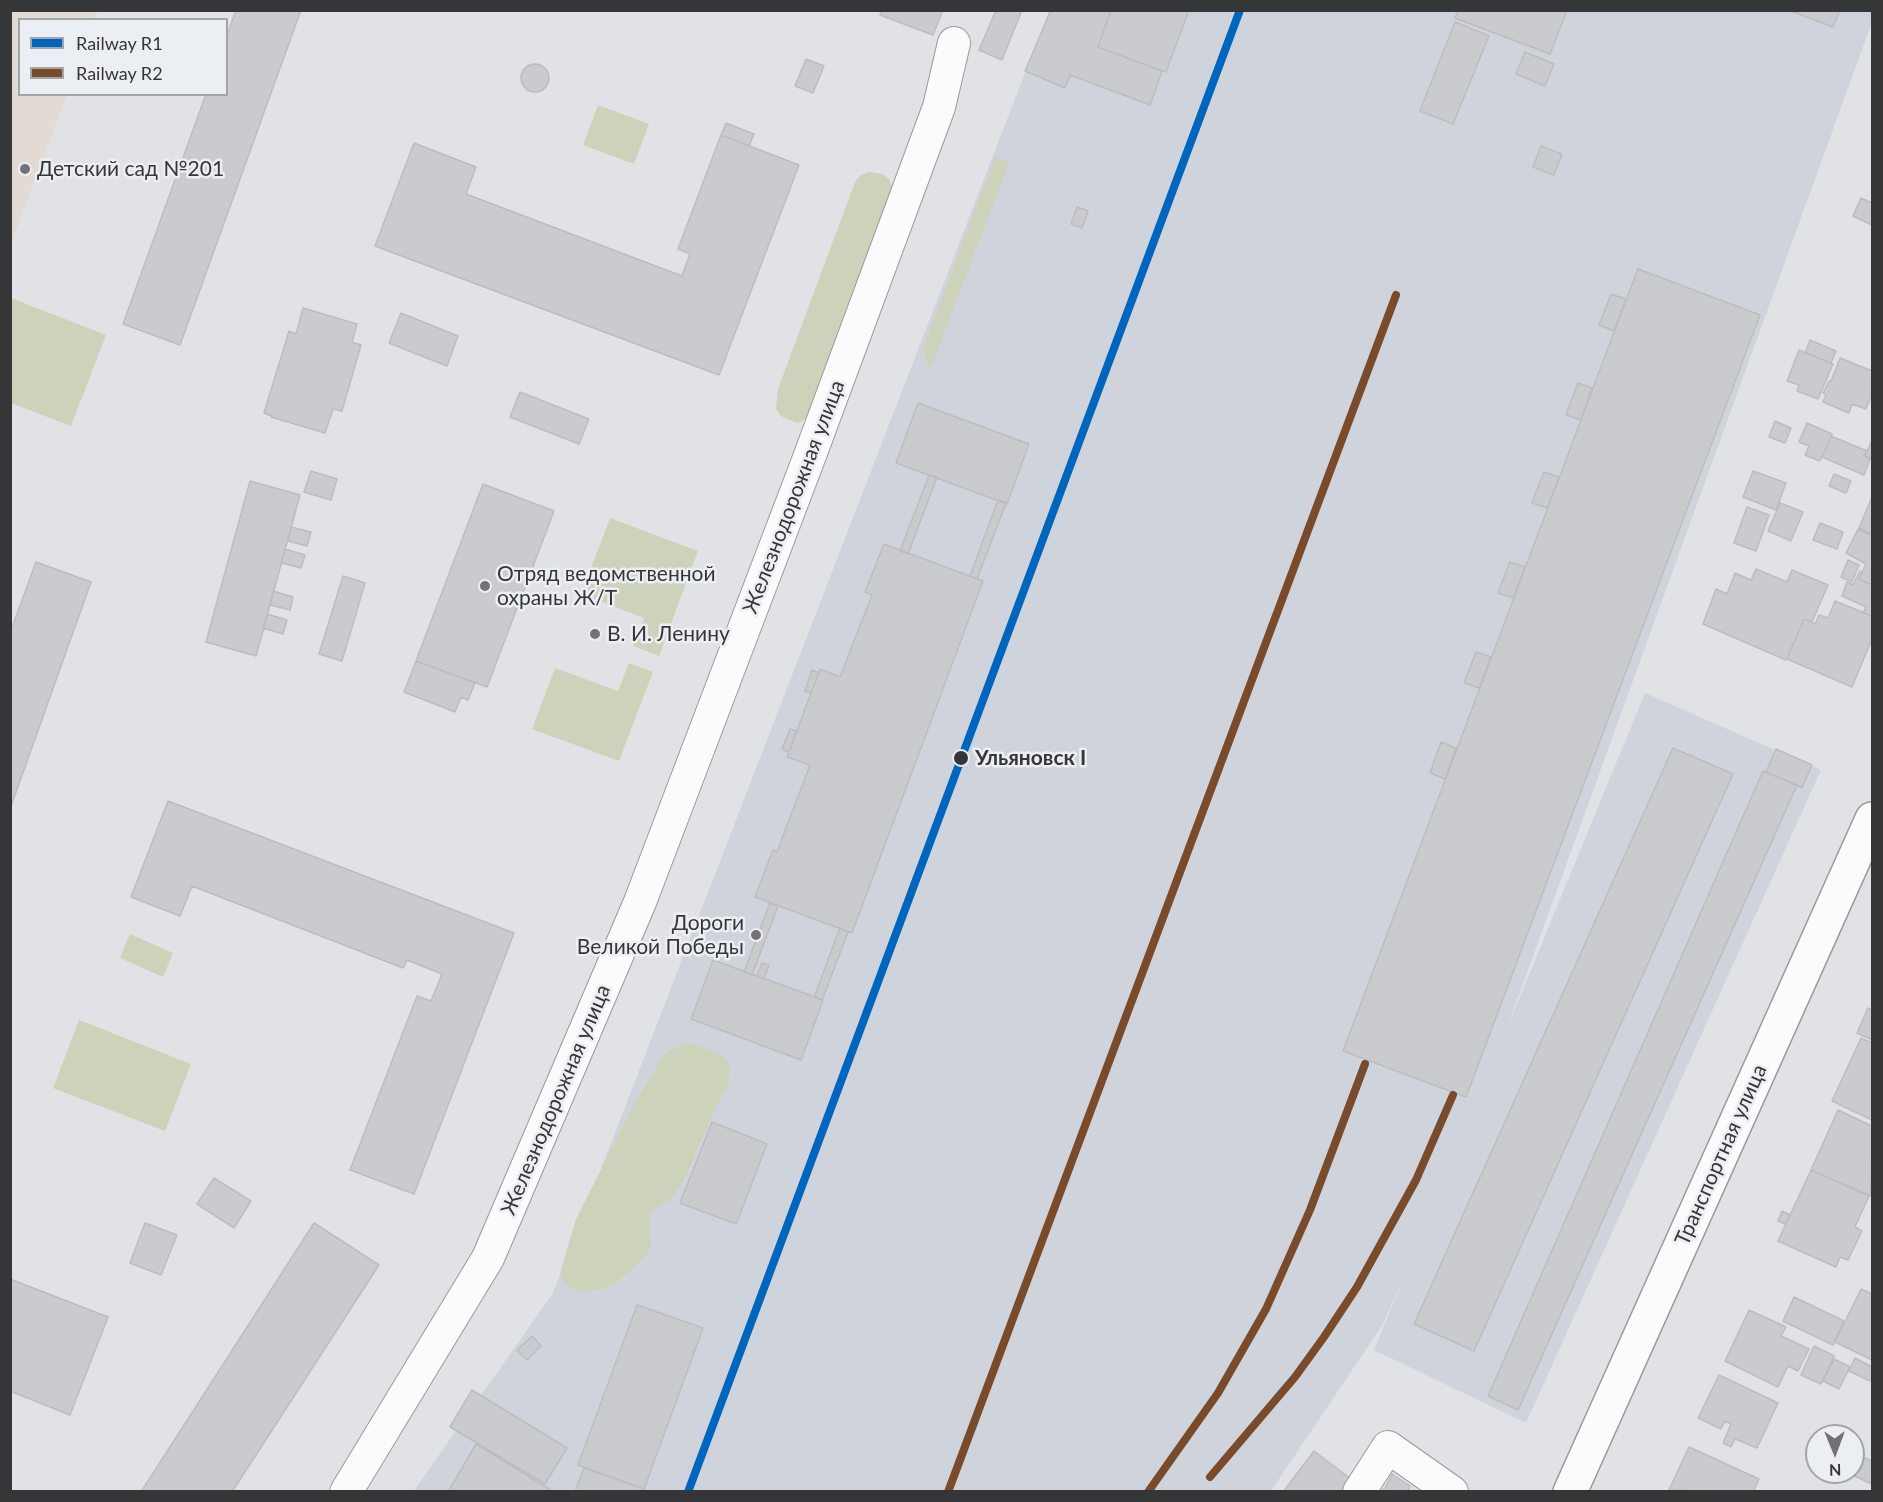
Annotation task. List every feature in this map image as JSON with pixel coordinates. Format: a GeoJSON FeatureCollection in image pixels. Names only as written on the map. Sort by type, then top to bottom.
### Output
{"type":"FeatureCollection","features":[{"type":"Feature","properties":{"kind":"street","name":"Железнодорожная улица"},"geometry":{"type":"LineString","coordinates":[[346,1491],[488,1258],[640,902],[939,107],[954,43]]}},
{"type":"Feature","properties":{"kind":"street","name":"Транспортная улица"},"geometry":{"type":"LineString","coordinates":[[1569,1491],[1872,819]]}},
{"type":"Feature","properties":{"kind":"street"},"geometry":{"type":"LineString","coordinates":[[1359,1491],[1388,1447],[1452,1491]]}},
{"type":"Feature","properties":{"kind":"shaded area","name":"Детский сад №201"},"geometry":{"type":"Polygon","coordinates":[[[11,10],[98,11],[95,18],[18,18],[18,96],[67,96],[11,244],[11,10]]]}},
{"type":"Feature","properties":{"kind":"shaded area"},"geometry":{"type":"Polygon","coordinates":[[[1049,11],[1872,11],[1872,22],[1507,1028],[1645,693],[1821,770],[1526,1423],[1374,1350],[1407,1270],[1383,1324],[1271,1491],[413,1492],[553,1293],[1049,11]]]}},
{"type":"Feature","properties":{"kind":"green space"},"geometry":{"type":"Polygon","coordinates":[[[598,105],[649,124],[634,164],[583,145],[598,105]]]}},
{"type":"Feature","properties":{"kind":"green space"},"geometry":{"type":"Polygon","coordinates":[[[995,157],[1009,163],[930,370],[923,348],[995,157]]]}},
{"type":"Feature","properties":{"kind":"green space"},"geometry":{"type":"Polygon","coordinates":[[[869,172],[883,174],[889,179],[892,197],[809,417],[798,423],[781,416],[776,409],[778,389],[855,182],[861,175],[869,172]]]}},
{"type":"Feature","properties":{"kind":"green space"},"geometry":{"type":"Polygon","coordinates":[[[11,298],[106,335],[71,426],[11,403],[11,298]]]}},
{"type":"Feature","properties":{"kind":"green space"},"geometry":{"type":"Polygon","coordinates":[[[610,518],[698,551],[659,656],[633,646],[644,618],[581,594],[610,518]]]}},
{"type":"Feature","properties":{"kind":"green space"},"geometry":{"type":"Polygon","coordinates":[[[629,663],[653,672],[619,761],[532,729],[555,668],[618,691],[629,663]]]}},
{"type":"Feature","properties":{"kind":"green space"},"geometry":{"type":"Polygon","coordinates":[[[130,934],[173,953],[163,977],[120,958],[130,934]]]}},
{"type":"Feature","properties":{"kind":"green space"},"geometry":{"type":"Polygon","coordinates":[[[79,1020],[191,1064],[165,1131],[53,1088],[79,1020]]]}},
{"type":"Feature","properties":{"kind":"green space"},"geometry":{"type":"Polygon","coordinates":[[[695,1044],[723,1056],[730,1065],[728,1085],[684,1180],[671,1199],[651,1214],[649,1223],[651,1244],[646,1256],[615,1284],[604,1289],[586,1292],[572,1289],[564,1283],[560,1273],[576,1219],[632,1108],[663,1056],[674,1048],[695,1044]]]}},
{"type":"Feature","properties":{"kind":"building"},"geometry":{"type":"Polygon","coordinates":[[[236,10],[301,10],[180,345],[123,324],[205,96],[228,96],[228,32],[236,10]]]}},
{"type":"Feature","properties":{"kind":"building"},"geometry":{"type":"Polygon","coordinates":[[[882,10],[943,10],[933,35],[880,15],[882,10]]]}},
{"type":"Feature","properties":{"kind":"building"},"geometry":{"type":"Polygon","coordinates":[[[996,10],[1022,10],[1002,60],[979,50],[996,10]]]}},
{"type":"Feature","properties":{"kind":"building"},"geometry":{"type":"Polygon","coordinates":[[[1051,10],[1111,10],[1098,47],[1162,71],[1150,105],[1070,75],[1065,88],[1025,71],[1051,10]]]}},
{"type":"Feature","properties":{"kind":"building"},"geometry":{"type":"Polygon","coordinates":[[[1111,10],[1189,10],[1166,72],[1098,47],[1111,10]]]}},
{"type":"Feature","properties":{"kind":"building"},"geometry":{"type":"Polygon","coordinates":[[[1458,10],[1567,10],[1550,54],[1455,18],[1458,10]]]}},
{"type":"Feature","properties":{"kind":"building"},"geometry":{"type":"Polygon","coordinates":[[[1788,10],[1840,10],[1833,27],[1788,10]]]}},
{"type":"Feature","properties":{"kind":"building"},"geometry":{"type":"Polygon","coordinates":[[[1455,22],[1489,36],[1453,124],[1420,111],[1455,22]]]}},
{"type":"Feature","properties":{"kind":"building"},"geometry":{"type":"Polygon","coordinates":[[[1525,52],[1554,64],[1545,86],[1516,74],[1525,52]]]}},
{"type":"Feature","properties":{"kind":"building"},"geometry":{"type":"Polygon","coordinates":[[[806,59],[824,66],[813,93],[795,86],[806,59]]]}},
{"type":"Feature","properties":{"kind":"building"},"geometry":{"type":"Polygon","coordinates":[[[535,64],[545,68],[549,78],[545,88],[535,92],[525,88],[521,78],[525,68],[535,64]]]}},
{"type":"Feature","properties":{"kind":"building"},"geometry":{"type":"Polygon","coordinates":[[[726,123],[754,134],[749,146],[721,135],[726,123]]]}},
{"type":"Feature","properties":{"kind":"building"},"geometry":{"type":"Polygon","coordinates":[[[721,135],[799,165],[719,375],[375,246],[414,143],[476,167],[466,194],[682,276],[690,254],[678,249],[721,135]]]}},
{"type":"Feature","properties":{"kind":"building"},"geometry":{"type":"Polygon","coordinates":[[[1541,146],[1562,154],[1554,175],[1533,167],[1541,146]]]}},
{"type":"Feature","properties":{"kind":"building"},"geometry":{"type":"Polygon","coordinates":[[[1861,198],[1872,203],[1872,225],[1853,216],[1861,198]]]}},
{"type":"Feature","properties":{"kind":"building"},"geometry":{"type":"Polygon","coordinates":[[[1077,207],[1088,211],[1082,228],[1071,224],[1077,207]]]}},
{"type":"Feature","properties":{"kind":"building"},"geometry":{"type":"Polygon","coordinates":[[[1638,269],[1760,315],[1466,1097],[1343,1051],[1638,269]]]}},
{"type":"Feature","properties":{"kind":"building"},"geometry":{"type":"Polygon","coordinates":[[[1611,294],[1626,299],[1614,331],[1599,325],[1611,294]]]}},
{"type":"Feature","properties":{"kind":"building"},"geometry":{"type":"Polygon","coordinates":[[[303,308],[357,324],[352,342],[361,345],[342,411],[333,409],[325,433],[264,413],[289,331],[296,334],[303,308]]]}},
{"type":"Feature","properties":{"kind":"building"},"geometry":{"type":"Polygon","coordinates":[[[401,313],[458,336],[447,366],[389,343],[401,313]]]}},
{"type":"Feature","properties":{"kind":"building"},"geometry":{"type":"Polygon","coordinates":[[[1810,340],[1836,351],[1831,363],[1805,353],[1810,340]]]}},
{"type":"Feature","properties":{"kind":"building"},"geometry":{"type":"Polygon","coordinates":[[[1799,350],[1833,364],[1818,399],[1797,391],[1799,385],[1787,381],[1799,350]]]}},
{"type":"Feature","properties":{"kind":"building"},"geometry":{"type":"Polygon","coordinates":[[[1840,358],[1872,371],[1872,393],[1866,409],[1852,404],[1849,413],[1823,402],[1826,395],[1823,393],[1831,381],[1840,358]]]}},
{"type":"Feature","properties":{"kind":"building"},"geometry":{"type":"Polygon","coordinates":[[[1578,383],[1592,388],[1581,420],[1566,415],[1578,383]]]}},
{"type":"Feature","properties":{"kind":"building"},"geometry":{"type":"Polygon","coordinates":[[[520,392],[589,419],[579,444],[510,417],[520,392]]]}},
{"type":"Feature","properties":{"kind":"building"},"geometry":{"type":"Polygon","coordinates":[[[918,403],[1029,444],[1007,504],[896,463],[918,403]]]}},
{"type":"Feature","properties":{"kind":"building"},"geometry":{"type":"Polygon","coordinates":[[[1775,421],[1791,428],[1785,443],[1769,437],[1775,421]]]}},
{"type":"Feature","properties":{"kind":"building"},"geometry":{"type":"Polygon","coordinates":[[[1807,423],[1832,434],[1820,461],[1805,455],[1809,446],[1799,442],[1807,423]]]}},
{"type":"Feature","properties":{"kind":"building"},"geometry":{"type":"Polygon","coordinates":[[[1831,436],[1867,451],[1864,456],[1870,459],[1864,475],[1822,457],[1831,436]]]}},
{"type":"Feature","properties":{"kind":"building"},"geometry":{"type":"Polygon","coordinates":[[[1872,440],[1872,459],[1865,456],[1872,440]]]}},
{"type":"Feature","properties":{"kind":"building"},"geometry":{"type":"Polygon","coordinates":[[[311,471],[337,479],[331,500],[304,492],[311,471]]]}},
{"type":"Feature","properties":{"kind":"building"},"geometry":{"type":"Polygon","coordinates":[[[1753,471],[1786,483],[1776,510],[1743,497],[1753,471]]]}},
{"type":"Feature","properties":{"kind":"building"},"geometry":{"type":"Polygon","coordinates":[[[1544,472],[1559,477],[1547,508],[1532,503],[1544,472]]]}},
{"type":"Feature","properties":{"kind":"building"},"geometry":{"type":"Polygon","coordinates":[[[1834,474],[1851,481],[1846,493],[1829,486],[1834,474]]]}},
{"type":"Feature","properties":{"kind":"building"},"geometry":{"type":"Polygon","coordinates":[[[929,475],[937,477],[908,554],[900,551],[929,475]]]}},
{"type":"Feature","properties":{"kind":"building"},"geometry":{"type":"Polygon","coordinates":[[[250,481],[300,495],[256,656],[206,642],[250,481]]]}},
{"type":"Feature","properties":{"kind":"building","name":"Отряд ведомственной охраны Ж/Т"},"geometry":{"type":"Polygon","coordinates":[[[483,484],[554,511],[487,687],[416,661],[483,484]]]}},
{"type":"Feature","properties":{"kind":"building"},"geometry":{"type":"Polygon","coordinates":[[[1872,497],[1872,534],[1859,528],[1872,497]]]}},
{"type":"Feature","properties":{"kind":"building"},"geometry":{"type":"Polygon","coordinates":[[[998,500],[1006,503],[977,579],[970,576],[998,500]]]}},
{"type":"Feature","properties":{"kind":"building"},"geometry":{"type":"Polygon","coordinates":[[[1780,503],[1803,512],[1791,541],[1768,531],[1780,503]]]}},
{"type":"Feature","properties":{"kind":"building"},"geometry":{"type":"Polygon","coordinates":[[[1747,507],[1769,515],[1756,551],[1734,543],[1747,507]]]}},
{"type":"Feature","properties":{"kind":"building"},"geometry":{"type":"Polygon","coordinates":[[[1820,523],[1843,532],[1837,549],[1813,540],[1820,523]]]}},
{"type":"Feature","properties":{"kind":"building"},"geometry":{"type":"Polygon","coordinates":[[[291,527],[311,532],[307,546],[288,541],[291,527]]]}},
{"type":"Feature","properties":{"kind":"building"},"geometry":{"type":"Polygon","coordinates":[[[1858,529],[1872,536],[1872,585],[1859,579],[1866,564],[1846,553],[1858,529]]]}},
{"type":"Feature","properties":{"kind":"building","name":"Ульяновск I"},"geometry":{"type":"Polygon","coordinates":[[[884,544],[983,581],[852,933],[755,897],[773,850],[777,852],[810,765],[787,757],[820,669],[840,677],[872,595],[865,592],[884,544]]]}},
{"type":"Feature","properties":{"kind":"building"},"geometry":{"type":"Polygon","coordinates":[[[285,549],[305,555],[301,568],[281,563],[285,549]]]}},
{"type":"Feature","properties":{"kind":"building"},"geometry":{"type":"Polygon","coordinates":[[[1848,560],[1859,565],[1852,582],[1841,577],[1848,560]]]}},
{"type":"Feature","properties":{"kind":"building"},"geometry":{"type":"Polygon","coordinates":[[[36,562],[91,582],[10,809],[10,633],[36,562]]]}},
{"type":"Feature","properties":{"kind":"building"},"geometry":{"type":"Polygon","coordinates":[[[1510,562],[1525,567],[1513,598],[1498,593],[1510,562]]]}},
{"type":"Feature","properties":{"kind":"building"},"geometry":{"type":"Polygon","coordinates":[[[1756,569],[1787,582],[1792,570],[1828,585],[1812,622],[1804,619],[1786,660],[1703,624],[1716,589],[1727,594],[1735,573],[1751,580],[1756,569]]]}},
{"type":"Feature","properties":{"kind":"building"},"geometry":{"type":"Polygon","coordinates":[[[1860,571],[1862,572],[1859,579],[1872,585],[1872,616],[1863,613],[1866,607],[1842,596],[1847,582],[1853,585],[1860,571]]]}},
{"type":"Feature","properties":{"kind":"building"},"geometry":{"type":"Polygon","coordinates":[[[343,576],[365,583],[342,661],[319,654],[343,576]]]}},
{"type":"Feature","properties":{"kind":"building"},"geometry":{"type":"Polygon","coordinates":[[[273,591],[293,597],[290,610],[270,605],[273,591]]]}},
{"type":"Feature","properties":{"kind":"building"},"geometry":{"type":"Polygon","coordinates":[[[1835,601],[1872,616],[1872,639],[1852,687],[1787,659],[1804,619],[1815,624],[1819,615],[1828,618],[1835,601]]]}},
{"type":"Feature","properties":{"kind":"building"},"geometry":{"type":"Polygon","coordinates":[[[267,614],[287,620],[283,634],[263,628],[267,614]]]}},
{"type":"Feature","properties":{"kind":"building"},"geometry":{"type":"Polygon","coordinates":[[[1476,652],[1491,657],[1479,688],[1464,683],[1476,652]]]}},
{"type":"Feature","properties":{"kind":"building"},"geometry":{"type":"Polygon","coordinates":[[[416,661],[475,683],[468,700],[461,697],[455,712],[404,692],[416,661]]]}},
{"type":"Feature","properties":{"kind":"building"},"geometry":{"type":"Polygon","coordinates":[[[812,670],[819,673],[811,693],[805,691],[812,670]]]}},
{"type":"Feature","properties":{"kind":"building"},"geometry":{"type":"Polygon","coordinates":[[[790,729],[796,731],[789,752],[782,749],[790,729]]]}},
{"type":"Feature","properties":{"kind":"building"},"geometry":{"type":"Polygon","coordinates":[[[1441,742],[1456,748],[1445,779],[1430,773],[1441,742]]]}},
{"type":"Feature","properties":{"kind":"building"},"geometry":{"type":"Polygon","coordinates":[[[1673,748],[1733,774],[1474,1351],[1414,1324],[1673,748]]]}},
{"type":"Feature","properties":{"kind":"building"},"geometry":{"type":"Polygon","coordinates":[[[1776,749],[1812,765],[1802,788],[1766,772],[1776,749]]]}},
{"type":"Feature","properties":{"kind":"building"},"geometry":{"type":"Polygon","coordinates":[[[1763,771],[1797,785],[1518,1410],[1488,1396],[1763,771]]]}},
{"type":"Feature","properties":{"kind":"building"},"geometry":{"type":"Polygon","coordinates":[[[168,801],[514,933],[414,1194],[350,1170],[417,996],[431,1001],[442,974],[407,960],[403,968],[192,886],[180,916],[131,897],[168,801]]]}},
{"type":"Feature","properties":{"kind":"building"},"geometry":{"type":"Polygon","coordinates":[[[770,903],[778,906],[752,975],[744,972],[770,903]]]}},
{"type":"Feature","properties":{"kind":"building"},"geometry":{"type":"Polygon","coordinates":[[[840,928],[848,932],[822,1000],[814,997],[840,928]]]}},
{"type":"Feature","properties":{"kind":"building"},"geometry":{"type":"Polygon","coordinates":[[[713,960],[823,1000],[801,1060],[691,1019],[713,960]]]}},
{"type":"Feature","properties":{"kind":"building"},"geometry":{"type":"Polygon","coordinates":[[[762,963],[769,965],[764,979],[757,976],[762,963]]]}},
{"type":"Feature","properties":{"kind":"building"},"geometry":{"type":"Polygon","coordinates":[[[1868,1008],[1872,1010],[1872,1040],[1857,1033],[1868,1008]]]}},
{"type":"Feature","properties":{"kind":"building"},"geometry":{"type":"Polygon","coordinates":[[[1861,1038],[1872,1043],[1872,1120],[1832,1101],[1861,1038]]]}},
{"type":"Feature","properties":{"kind":"building"},"geometry":{"type":"Polygon","coordinates":[[[1838,1110],[1872,1126],[1871,1196],[1811,1170],[1838,1110]]]}},
{"type":"Feature","properties":{"kind":"building"},"geometry":{"type":"Polygon","coordinates":[[[712,1122],[767,1144],[736,1224],[680,1203],[712,1122]]]}},
{"type":"Feature","properties":{"kind":"building"},"geometry":{"type":"Polygon","coordinates":[[[1811,1170],[1869,1196],[1855,1227],[1862,1231],[1848,1260],[1840,1257],[1836,1267],[1778,1241],[1811,1170]]]}},
{"type":"Feature","properties":{"kind":"building"},"geometry":{"type":"Polygon","coordinates":[[[214,1178],[251,1201],[234,1228],[197,1204],[214,1178]]]}},
{"type":"Feature","properties":{"kind":"building"},"geometry":{"type":"Polygon","coordinates":[[[1782,1211],[1790,1215],[1785,1224],[1778,1221],[1782,1211]]]}},
{"type":"Feature","properties":{"kind":"building"},"geometry":{"type":"Polygon","coordinates":[[[145,1223],[177,1235],[161,1275],[130,1263],[145,1223]]]}},
{"type":"Feature","properties":{"kind":"building"},"geometry":{"type":"Polygon","coordinates":[[[314,1223],[379,1265],[232,1492],[141,1492],[314,1223]]]}},
{"type":"Feature","properties":{"kind":"building"},"geometry":{"type":"Polygon","coordinates":[[[10,1279],[108,1317],[70,1415],[10,1391],[10,1279]]]}},
{"type":"Feature","properties":{"kind":"building"},"geometry":{"type":"Polygon","coordinates":[[[1861,1289],[1872,1294],[1872,1360],[1835,1342],[1861,1289]]]}},
{"type":"Feature","properties":{"kind":"building"},"geometry":{"type":"Polygon","coordinates":[[[1794,1297],[1844,1321],[1833,1345],[1783,1321],[1794,1297]]]}},
{"type":"Feature","properties":{"kind":"building"},"geometry":{"type":"Polygon","coordinates":[[[637,1305],[703,1328],[644,1489],[578,1465],[637,1305]]]}},
{"type":"Feature","properties":{"kind":"building"},"geometry":{"type":"Polygon","coordinates":[[[1749,1310],[1786,1327],[1781,1336],[1809,1349],[1798,1371],[1788,1366],[1778,1387],[1725,1361],[1749,1310]]]}},
{"type":"Feature","properties":{"kind":"building"},"geometry":{"type":"Polygon","coordinates":[[[532,1336],[541,1346],[527,1360],[517,1350],[532,1336]]]}},
{"type":"Feature","properties":{"kind":"building"},"geometry":{"type":"Polygon","coordinates":[[[1814,1346],[1834,1356],[1821,1384],[1801,1375],[1814,1346]]]}},
{"type":"Feature","properties":{"kind":"building"},"geometry":{"type":"Polygon","coordinates":[[[1855,1358],[1872,1367],[1870,1381],[1849,1371],[1855,1358]]]}},
{"type":"Feature","properties":{"kind":"building"},"geometry":{"type":"Polygon","coordinates":[[[1834,1359],[1850,1367],[1839,1389],[1823,1381],[1834,1359]]]}},
{"type":"Feature","properties":{"kind":"building"},"geometry":{"type":"Polygon","coordinates":[[[1719,1375],[1778,1403],[1757,1448],[1735,1439],[1731,1447],[1723,1443],[1731,1424],[1725,1421],[1721,1429],[1698,1418],[1719,1375]]]}},
{"type":"Feature","properties":{"kind":"building"},"geometry":{"type":"Polygon","coordinates":[[[472,1390],[567,1448],[545,1484],[450,1427],[472,1390]]]}},
{"type":"Feature","properties":{"kind":"building"},"geometry":{"type":"Polygon","coordinates":[[[476,1444],[554,1492],[448,1492],[476,1444]]]}},
{"type":"Feature","properties":{"kind":"building"},"geometry":{"type":"Polygon","coordinates":[[[1689,1447],[1759,1479],[1753,1492],[1669,1490],[1689,1447]]]}},
{"type":"Feature","properties":{"kind":"building"},"geometry":{"type":"Polygon","coordinates":[[[1314,1451],[1351,1479],[1341,1492],[1283,1492],[1314,1451]]]}},
{"type":"Feature","properties":{"kind":"building"},"geometry":{"type":"Polygon","coordinates":[[[1865,1458],[1872,1461],[1872,1484],[1865,1481],[1865,1458]]]}},
{"type":"Feature","properties":{"kind":"building"},"geometry":{"type":"Polygon","coordinates":[[[584,1468],[644,1489],[642,1492],[575,1492],[584,1468]]]}},
{"type":"Feature","properties":{"kind":"building"},"geometry":{"type":"Polygon","coordinates":[[[1392,1474],[1410,1486],[1408,1492],[1380,1492],[1385,1488],[1392,1474]]]}},
{"type":"Feature","properties":{"kind":"rail line","name":"R1"},"geometry":{"type":"LineString","coordinates":[[688,1492],[1240,10]]}},
{"type":"Feature","properties":{"kind":"rail line","name":"R2"},"geometry":{"type":"LineString","coordinates":[[948,1492],[1396,295]]}},
{"type":"Feature","properties":{"kind":"rail line","name":"R2"},"geometry":{"type":"LineString","coordinates":[[1148,1492],[1218,1393],[1266,1309],[1310,1210],[1365,1064]]}},
{"type":"Feature","properties":{"kind":"rail line","name":"R2"},"geometry":{"type":"LineString","coordinates":[[1210,1477],[1295,1377],[1357,1287],[1416,1180],[1453,1095]]}},
{"type":"Feature","properties":{"kind":"place","name":"Детский сад №201"},"geometry":{"type":"Point","coordinates":[25,169]}},
{"type":"Feature","properties":{"kind":"place","name":"Отряд ведомственной охраны Ж/Т"},"geometry":{"type":"Point","coordinates":[485,586]}},
{"type":"Feature","properties":{"kind":"place","name":"В. И. Ленину"},"geometry":{"type":"Point","coordinates":[595,634]}},
{"type":"Feature","properties":{"kind":"place","name":"Ульяновск I"},"geometry":{"type":"Point","coordinates":[961,758]}},
{"type":"Feature","properties":{"kind":"place","name":"Дороги Великой Победы"},"geometry":{"type":"Point","coordinates":[756,935]}}]}
